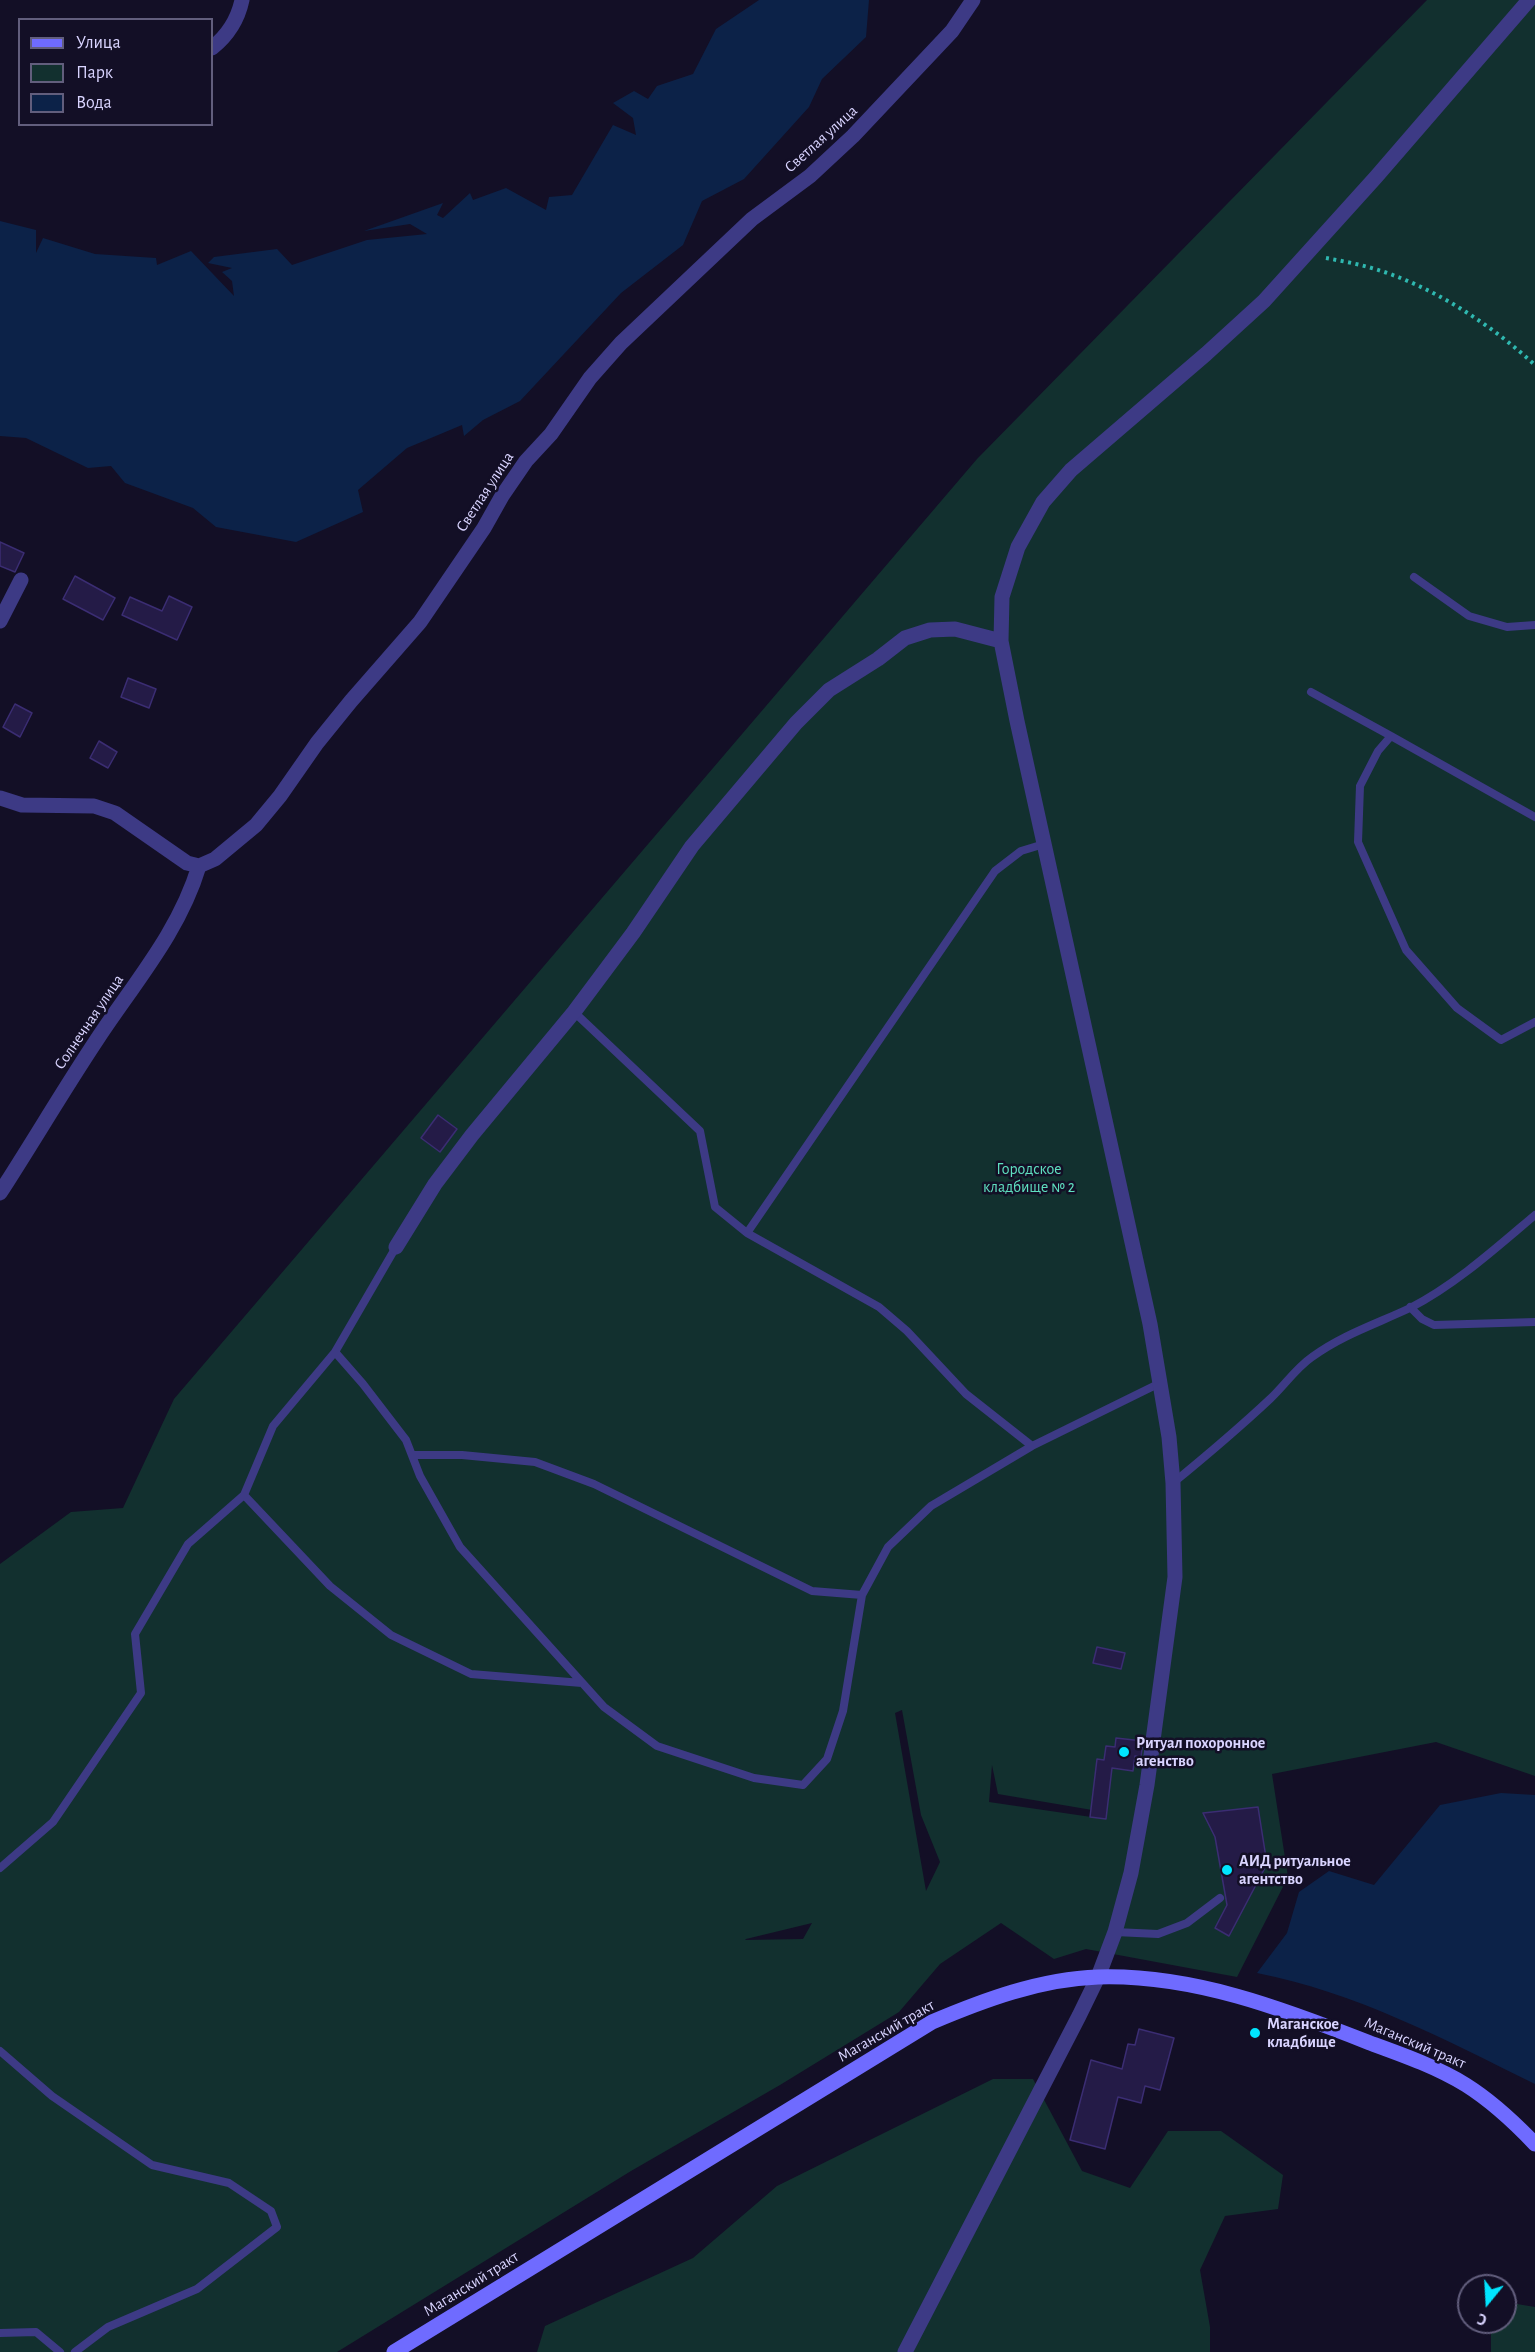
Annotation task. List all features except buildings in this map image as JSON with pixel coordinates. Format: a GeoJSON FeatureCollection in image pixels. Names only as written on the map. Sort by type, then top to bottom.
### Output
{"type":"FeatureCollection","features":[{"type":"Feature","properties":{"kind":"main road","name":"Маганский тракт"},"geometry":{"type":"LineString","coordinates":[[394,2352],[932,2022],[978,2002],[1048,1983],[1098,1977],[1166,1981],[1212,1990],[1268,2006],[1351,2035],[1419,2062],[1465,2084],[1506,2114],[1535,2144]]}},
{"type":"Feature","properties":{"kind":"street"},"geometry":{"type":"LineString","coordinates":[[213,47],[238,15],[242,0]]}},
{"type":"Feature","properties":{"kind":"street","name":"Светлая улица"},"geometry":{"type":"LineString","coordinates":[[199,866],[215,859],[256,825],[344,710],[420,622],[526,461],[551,434],[590,378],[629,336],[752,219],[810,176],[853,136],[952,31],[973,0]]}},
{"type":"Feature","properties":{"kind":"street"},"geometry":{"type":"LineString","coordinates":[[905,2352],[1098,1977],[1115,1932],[1131,1873],[1147,1785],[1175,1577],[1173,1483],[1169,1437],[1158,1384],[1150,1324],[1001,641],[1002,597],[1018,548],[1043,502],[1071,470],[1264,301],[1529,0]]}},
{"type":"Feature","properties":{"kind":"street"},"geometry":{"type":"LineString","coordinates":[[0,621],[21,580]]}},
{"type":"Feature","properties":{"kind":"street"},"geometry":{"type":"LineString","coordinates":[[396,1247],[441,1176],[574,1012],[633,933],[692,846],[796,723],[829,690],[878,659],[905,638],[930,630],[955,629],[1001,641]]}},
{"type":"Feature","properties":{"kind":"street"},"geometry":{"type":"LineString","coordinates":[[0,798],[22,805],[94,806],[115,813],[187,863],[199,866]]}},
{"type":"Feature","properties":{"kind":"street","name":"Солнечная улица"},"geometry":{"type":"LineString","coordinates":[[0,1193],[97,1039],[160,950],[192,886],[199,866]]}},
{"type":"Feature","properties":{"kind":"lane"},"geometry":{"type":"LineString","coordinates":[[1414,577],[1469,616],[1506,627],[1535,626]]}},
{"type":"Feature","properties":{"kind":"lane"},"geometry":{"type":"LineString","coordinates":[[1311,692],[1535,817]]}},
{"type":"Feature","properties":{"kind":"lane"},"geometry":{"type":"LineString","coordinates":[[1391,736],[1378,751],[1360,786],[1358,842],[1406,950],[1457,1008],[1501,1040],[1535,1022]]}},
{"type":"Feature","properties":{"kind":"lane"},"geometry":{"type":"LineString","coordinates":[[747,1233],[995,871],[1021,851],[1044,844]]}},
{"type":"Feature","properties":{"kind":"lane"},"geometry":{"type":"LineString","coordinates":[[574,1012],[700,1131],[715,1207],[747,1233],[879,1306],[907,1331],[966,1394],[1032,1446]]}},
{"type":"Feature","properties":{"kind":"lane"},"geometry":{"type":"LineString","coordinates":[[1173,1483],[1233,1434],[1287,1383],[1308,1359],[1331,1343],[1410,1307],[1436,1292],[1535,1215]]}},
{"type":"Feature","properties":{"kind":"lane"},"geometry":{"type":"LineString","coordinates":[[0,1868],[53,1822],[141,1693],[135,1634],[188,1544],[244,1494],[273,1426],[335,1352],[396,1247]]}},
{"type":"Feature","properties":{"kind":"lane"},"geometry":{"type":"LineString","coordinates":[[1410,1307],[1422,1319],[1434,1325],[1535,1322]]}},
{"type":"Feature","properties":{"kind":"lane"},"geometry":{"type":"LineString","coordinates":[[335,1352],[363,1383],[406,1440],[420,1476],[459,1547],[604,1707],[657,1746],[754,1778],[803,1785],[827,1759],[843,1712],[862,1594],[888,1547],[931,1506],[1032,1446],[1158,1384]]}},
{"type":"Feature","properties":{"kind":"lane"},"geometry":{"type":"LineString","coordinates":[[412,1455],[462,1455],[535,1462],[594,1484],[812,1591],[862,1594]]}},
{"type":"Feature","properties":{"kind":"lane"},"geometry":{"type":"LineString","coordinates":[[244,1494],[330,1586],[391,1635],[471,1674],[582,1683]]}},
{"type":"Feature","properties":{"kind":"lane"},"geometry":{"type":"LineString","coordinates":[[1115,1932],[1158,1934],[1187,1923],[1220,1898]]}},
{"type":"Feature","properties":{"kind":"lane"},"geometry":{"type":"LineString","coordinates":[[0,2051],[52,2096],[153,2165],[229,2183],[271,2211],[277,2227],[197,2289],[108,2327],[75,2352]]}},
{"type":"Feature","properties":{"kind":"lane"},"geometry":{"type":"LineString","coordinates":[[0,2333],[36,2332],[60,2352]]}},
{"type":"Feature","properties":{"kind":"path"},"geometry":{"type":"LineString","coordinates":[[1307,254],[1375,269],[1429,291],[1484,324],[1535,365]]}},
{"type":"Feature","properties":{"kind":"green space","name":"Городское кладбище № 2"},"geometry":{"type":"Polygon","coordinates":[[[1427,0],[1535,0],[1535,1776],[1436,1742],[1272,1774],[1288,1877],[1237,1977],[1086,1949],[1054,1959],[1001,1923],[940,1964],[899,2012],[780,2085],[631,2171],[337,2352],[0,2352],[0,1564],[71,1512],[123,1508],[174,1399],[977,459],[1427,0]],[[902,1710],[895,1713],[926,1891],[940,1862],[921,1815],[902,1710]],[[992,1765],[989,1802],[1098,1818],[1098,1811],[998,1794],[992,1765]],[[812,1923],[746,1939],[803,1939],[812,1923]]]}},
{"type":"Feature","properties":{"kind":"green space"},"geometry":{"type":"Polygon","coordinates":[[[993,2079],[1033,2079],[1082,2171],[1130,2188],[1168,2131],[1221,2131],[1283,2175],[1278,2209],[1225,2216],[1200,2270],[1210,2327],[1210,2352],[537,2352],[545,2326],[693,2258],[777,2186],[993,2079]]]}},
{"type":"Feature","properties":{"kind":"green space"},"geometry":{"type":"Polygon","coordinates":[[[1517,2304],[1535,2307],[1535,2352],[1491,2352],[1491,2334],[1517,2334],[1517,2304]]]}},
{"type":"Feature","properties":{"kind":"water"},"geometry":{"type":"Polygon","coordinates":[[[759,0],[869,0],[866,37],[822,79],[809,107],[744,179],[702,201],[683,245],[621,293],[520,401],[483,420],[464,436],[462,425],[407,448],[358,490],[363,512],[296,542],[216,527],[193,508],[125,483],[111,466],[88,468],[26,438],[0,436],[0,221],[36,230],[36,253],[43,238],[95,254],[156,258],[157,265],[191,251],[234,296],[232,281],[222,272],[232,268],[208,263],[214,257],[277,249],[292,265],[367,240],[427,234],[410,224],[364,231],[443,203],[437,215],[443,218],[470,193],[473,200],[506,188],[546,210],[549,197],[572,195],[613,125],[636,135],[633,118],[613,103],[634,91],[648,99],[657,86],[693,74],[716,29],[759,0]]]}},
{"type":"Feature","properties":{"kind":"water"},"geometry":{"type":"Polygon","coordinates":[[[1501,1793],[1535,1795],[1535,2084],[1434,2035],[1365,2005],[1293,1981],[1257,1973],[1287,1933],[1299,1892],[1329,1871],[1374,1885],[1440,1805],[1501,1793]]]}},
{"type":"Feature","properties":{"kind":"place","name":"Ритуал похоронное агенство"},"geometry":{"type":"Point","coordinates":[1124,1752]}},
{"type":"Feature","properties":{"kind":"place","name":"АИД ритуальное агентство"},"geometry":{"type":"Point","coordinates":[1227,1870]}},
{"type":"Feature","properties":{"kind":"place","name":"Маганское кладбище"},"geometry":{"type":"Point","coordinates":[1255,2033]}}]}
